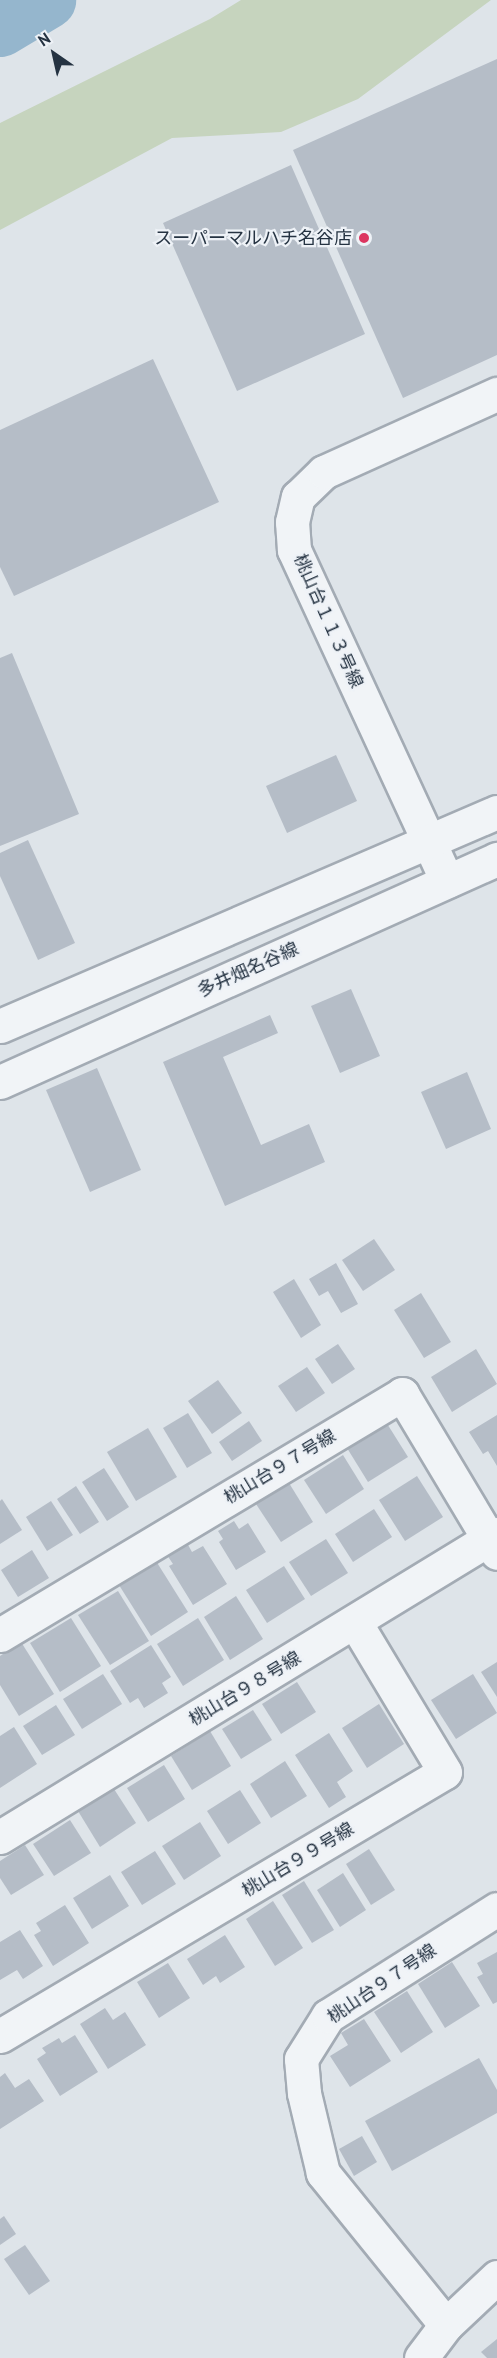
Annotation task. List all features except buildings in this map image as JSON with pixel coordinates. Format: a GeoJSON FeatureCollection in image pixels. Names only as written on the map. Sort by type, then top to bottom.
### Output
{"type":"FeatureCollection","features":[{"type":"Feature","properties":{"kind":"street","name":"桃山台１１３号線"},"geometry":{"type":"LineString","coordinates":[[447,881],[294,550],[292,522],[298,497],[324,472],[497,394]]}},
{"type":"Feature","properties":{"kind":"street"},"geometry":{"type":"LineString","coordinates":[[0,1026],[497,812]]}},
{"type":"Feature","properties":{"kind":"street","name":"多井畑名谷線"},"geometry":{"type":"LineString","coordinates":[[0,1082],[497,859]]}},
{"type":"Feature","properties":{"kind":"street","name":"桃山台９７号線"},"geometry":{"type":"LineString","coordinates":[[0,1635],[402,1394],[494,1542]]}},
{"type":"Feature","properties":{"kind":"street","name":"桃山台９８号線"},"geometry":{"type":"LineString","coordinates":[[0,1837],[355,1622],[494,1542]]}},
{"type":"Feature","properties":{"kind":"street","name":"桃山台９９号線"},"geometry":{"type":"LineString","coordinates":[[0,2036],[445,1772],[355,1622]]}},
{"type":"Feature","properties":{"kind":"street","name":"桃山台９７号線"},"geometry":{"type":"LineString","coordinates":[[446,2325],[323,2173],[304,2093],[301,2059],[328,2016],[497,1909]]}},
{"type":"Feature","properties":{"kind":"street"},"geometry":{"type":"LineString","coordinates":[[421,2358],[446,2325],[497,2277]]}},
{"type":"Feature","properties":{"kind":"green space"},"geometry":{"type":"Polygon","coordinates":[[[241,0],[491,0],[358,99],[281,132],[172,138],[0,230],[0,123],[210,19],[241,0]]]}},
{"type":"Feature","properties":{"kind":"waterway"},"geometry":{"type":"LineString","coordinates":[[0,28],[47,0]]}},
{"type":"Feature","properties":{"kind":"place","name":"スーパーマルハチ名谷店"},"geometry":{"type":"Point","coordinates":[364,238]}}]}
